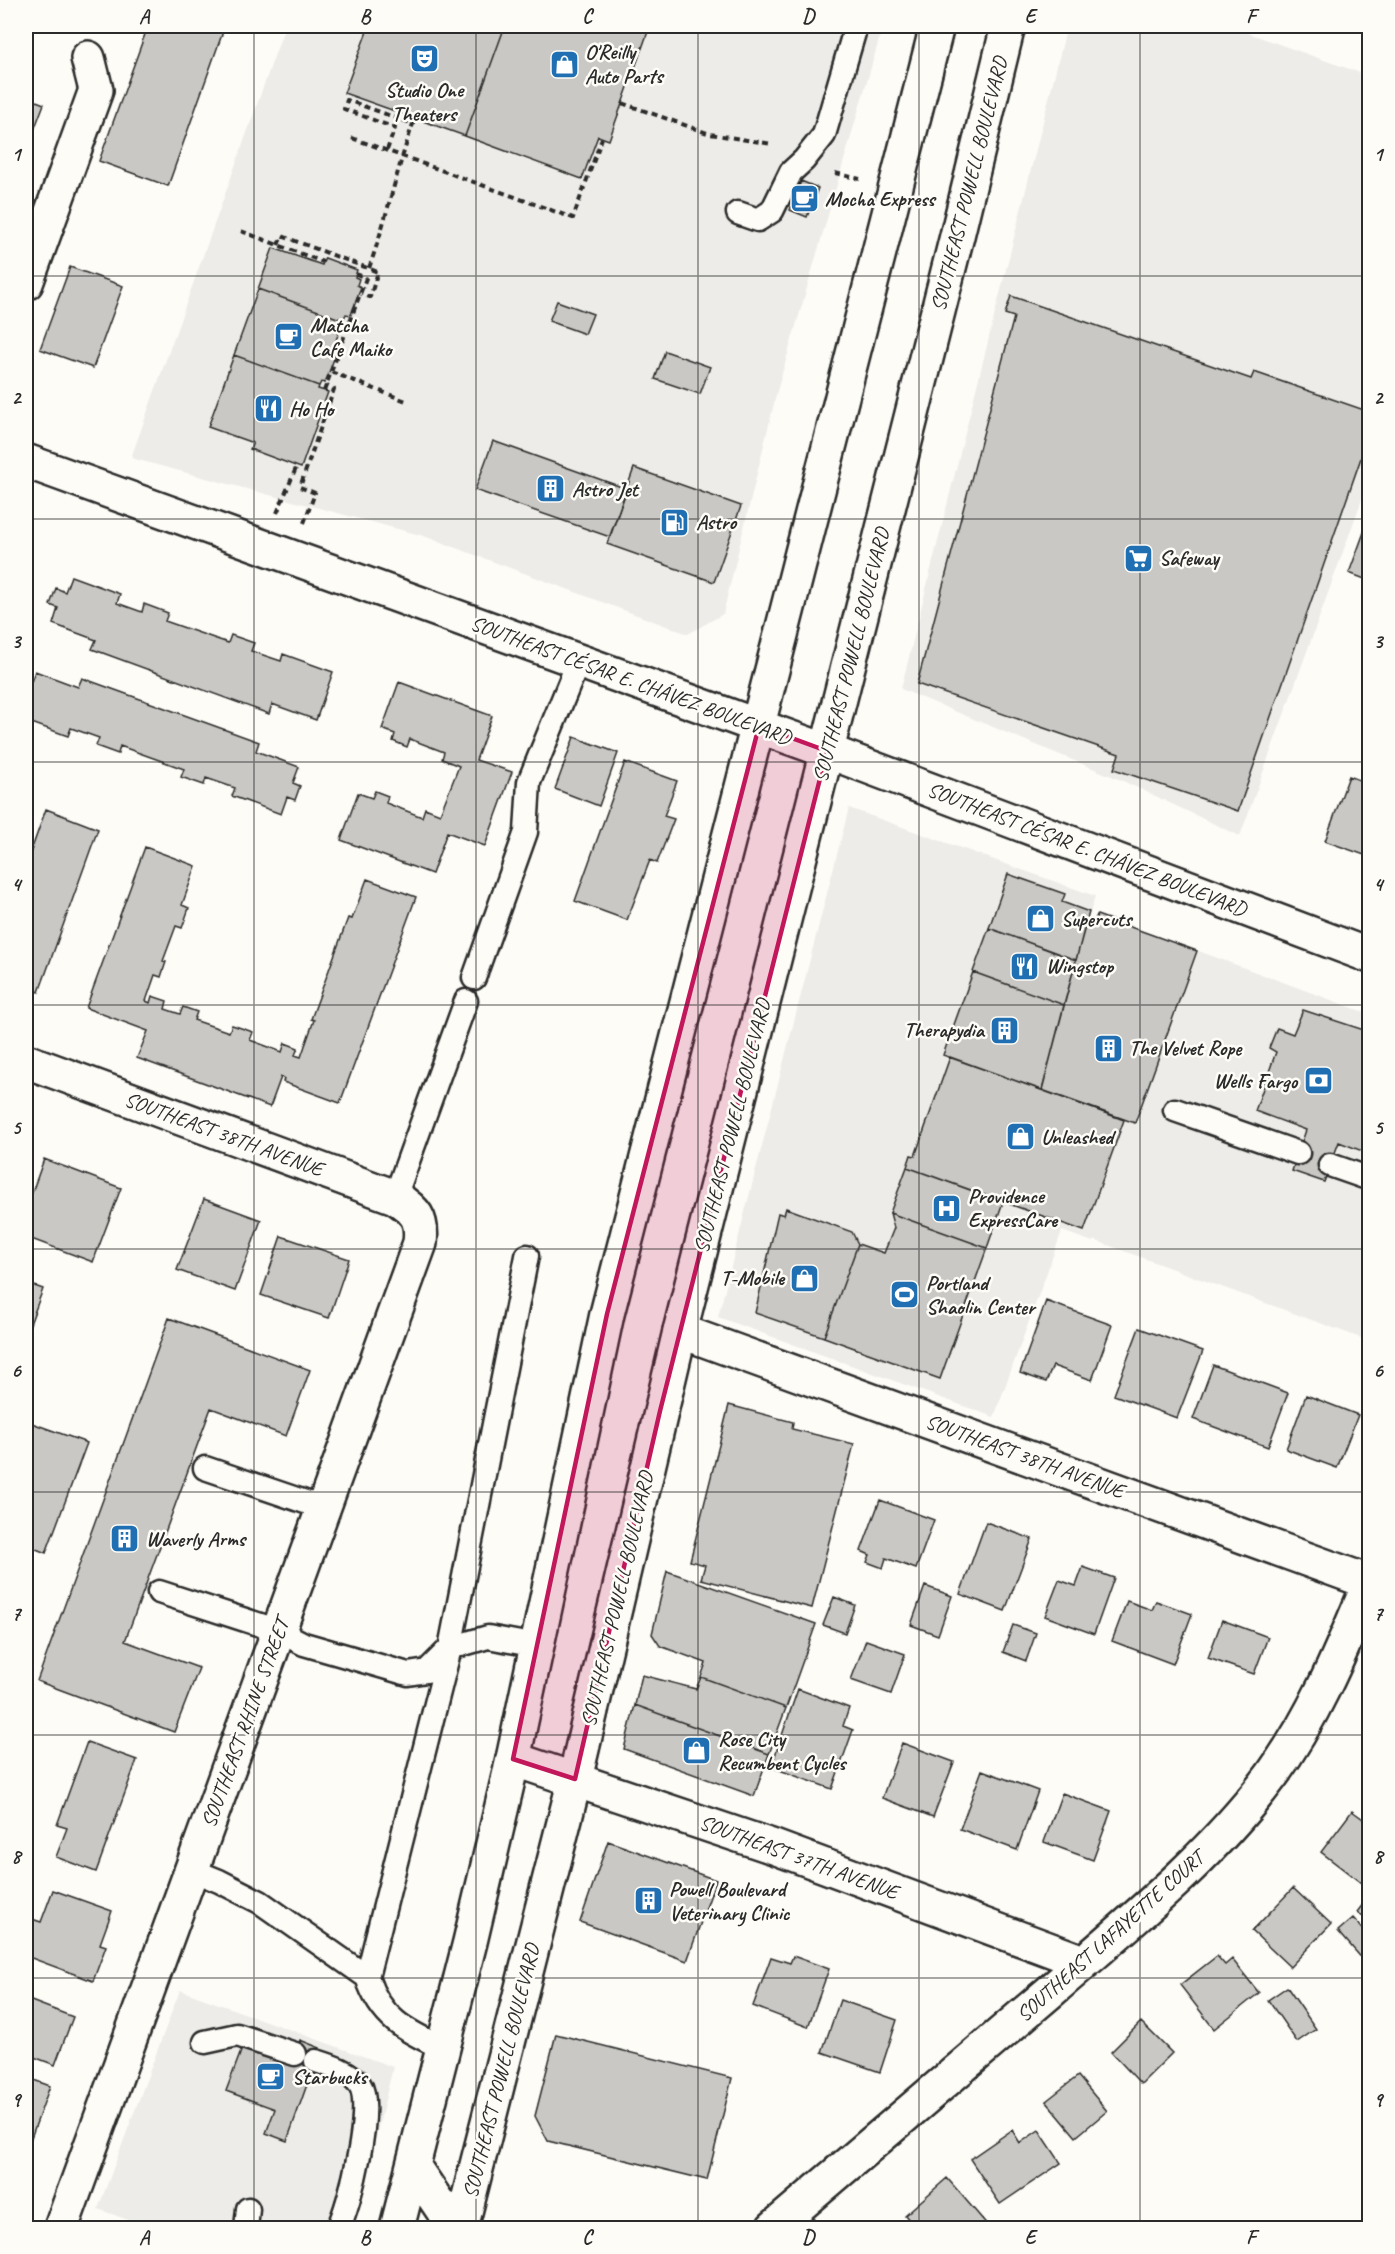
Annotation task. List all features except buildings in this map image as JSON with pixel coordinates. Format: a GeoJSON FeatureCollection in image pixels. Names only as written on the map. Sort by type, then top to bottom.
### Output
{"type":"FeatureCollection","features":[{"type":"Feature","properties":{"kind":"main road"},"geometry":{"type":"LineString","coordinates":[[397,2229],[513,1759],[607,1314],[937,26]]}},
{"type":"Feature","properties":{"kind":"main road","name":"SOUTHEAST POWELL BOULEVARD"},"geometry":{"type":"LineString","coordinates":[[461,2229],[575,1779],[680,1331],[1008,26]]}},
{"type":"Feature","properties":{"kind":"main road"},"geometry":{"type":"LineString","coordinates":[[26,283],[96,90],[88,58]]}},
{"type":"Feature","properties":{"kind":"main road","name":"SOUTHEAST CÉSAR E. CHÁVEZ BOULEVARD"},"geometry":{"type":"LineString","coordinates":[[26,461],[827,751],[1370,957]]}},
{"type":"Feature","properties":{"kind":"main road","name":"SOUTHEAST 38TH AVENUE"},"geometry":{"type":"LineString","coordinates":[[26,1062],[406,1206]]}},
{"type":"Feature","properties":{"kind":"main road","name":"SOUTHEAST RHINE STREET"},"geometry":{"type":"LineString","coordinates":[[61,2229],[420,1243],[421,1229],[406,1206]]}},
{"type":"Feature","properties":{"kind":"main road","name":"SOUTHEAST 38TH AVENUE"},"geometry":{"type":"LineString","coordinates":[[680,1331],[1369,1582]]}},
{"type":"Feature","properties":{"kind":"main road","name":"SOUTHEAST LAFAYETTE COURT"},"geometry":{"type":"LineString","coordinates":[[773,2229],[1186,1872],[1248,1805],[1303,1728],[1335,1667],[1369,1582]]}},
{"type":"Feature","properties":{"kind":"main road","name":"SOUTHEAST 37TH AVENUE"},"geometry":{"type":"LineString","coordinates":[[513,1759],[774,1847],[1083,1962]]}},
{"type":"Feature","properties":{"kind":"main road"},"geometry":{"type":"LineString","coordinates":[[413,2166],[455,2229]]}},
{"type":"Feature","properties":{"kind":"lane"},"geometry":{"type":"LineString","coordinates":[[738,213],[758,220],[772,211],[791,172],[825,135],[856,26]]}},
{"type":"Feature","properties":{"kind":"lane"},"geometry":{"type":"LineString","coordinates":[[474,978],[526,832],[529,782],[579,660]]}},
{"type":"Feature","properties":{"kind":"lane"},"geometry":{"type":"LineString","coordinates":[[406,1206],[466,1001]]}},
{"type":"Feature","properties":{"kind":"lane"},"geometry":{"type":"LineString","coordinates":[[1174,1110],[1298,1153]]}},
{"type":"Feature","properties":{"kind":"lane"},"geometry":{"type":"LineString","coordinates":[[1330,1165],[1370,1179]]}},
{"type":"Feature","properties":{"kind":"lane"},"geometry":{"type":"LineString","coordinates":[[443,2048],[412,2034],[383,2010],[372,1995],[367,1977],[450,1648],[527,1256]]}},
{"type":"Feature","properties":{"kind":"lane"},"geometry":{"type":"LineString","coordinates":[[205,1468],[323,1508]]}},
{"type":"Feature","properties":{"kind":"lane"},"geometry":{"type":"LineString","coordinates":[[159,1592],[279,1631],[304,1644],[408,1674],[427,1671],[450,1648],[488,1637],[537,1646]]}},
{"type":"Feature","properties":{"kind":"lane"},"geometry":{"type":"LineString","coordinates":[[192,1870],[260,1902],[367,1977]]}},
{"type":"Feature","properties":{"kind":"lane"},"geometry":{"type":"LineString","coordinates":[[205,2042],[237,2036],[340,2069],[360,2085],[365,2106],[364,2121],[349,2202],[338,2229]]}},
{"type":"Feature","properties":{"kind":"path"},"geometry":{"type":"LineString","coordinates":[[387,150],[395,128],[344,109],[347,100],[413,124]]}},
{"type":"Feature","properties":{"kind":"path"},"geometry":{"type":"LineString","coordinates":[[622,103],[710,134],[741,139]]}},
{"type":"Feature","properties":{"kind":"path"},"geometry":{"type":"LineString","coordinates":[[369,268],[415,118]]}},
{"type":"Feature","properties":{"kind":"path"},"geometry":{"type":"LineString","coordinates":[[352,138],[573,218],[602,138]]}},
{"type":"Feature","properties":{"kind":"path"},"geometry":{"type":"LineString","coordinates":[[832,172],[896,188]]}},
{"type":"Feature","properties":{"kind":"path"},"geometry":{"type":"LineString","coordinates":[[241,231],[323,262]]}},
{"type":"Feature","properties":{"kind":"path"},"geometry":{"type":"LineString","coordinates":[[278,245],[282,236],[378,272],[370,297],[361,294]]}},
{"type":"Feature","properties":{"kind":"path"},"geometry":{"type":"LineString","coordinates":[[324,391],[366,278],[356,274]]}},
{"type":"Feature","properties":{"kind":"path"},"geometry":{"type":"LineString","coordinates":[[331,372],[406,401]]}},
{"type":"Feature","properties":{"kind":"path"},"geometry":{"type":"LineString","coordinates":[[277,552],[315,493],[300,487],[334,389],[327,386]]}},
{"type":"Feature","properties":{"kind":"path"},"geometry":{"type":"LineString","coordinates":[[277,552],[297,466]]}},
{"type":"Feature","properties":{"kind":"highlighted area"},"geometry":{"type":"Polygon","coordinates":[[[759,726],[827,751],[660,1411],[575,1779],[513,1759],[607,1314],[759,726]]]}},
{"type":"Feature","properties":{"kind":"shaded area"},"geometry":{"type":"Polygon","coordinates":[[[285,26],[883,26],[777,391],[723,614],[688,634],[424,536],[131,458],[285,26]]]}},
{"type":"Feature","properties":{"kind":"shaded area"},"geometry":{"type":"Polygon","coordinates":[[[1067,26],[1228,26],[1369,76],[1369,480],[1240,836],[1121,780],[901,689],[1067,26]]]}},
{"type":"Feature","properties":{"kind":"shaded area"},"geometry":{"type":"Polygon","coordinates":[[[849,808],[1095,896],[1042,1090],[1130,1121],[1193,949],[1369,1014],[1369,1341],[1094,1240],[1093,1242],[1062,1231],[994,1417],[718,1317],[849,808]]]}},
{"type":"Feature","properties":{"kind":"shaded area"},"geometry":{"type":"Polygon","coordinates":[[[180,1990],[393,2067],[354,2228],[150,2228],[98,2209],[180,1990]]]}},
{"type":"Feature","properties":{"kind":"place","name":"Studio One Theaters"},"geometry":{"type":"Point","coordinates":[424,59]}},
{"type":"Feature","properties":{"kind":"place","name":"O'Reilly Auto Parts"},"geometry":{"type":"Point","coordinates":[564,64]}},
{"type":"Feature","properties":{"kind":"place","name":"Mocha Express"},"geometry":{"type":"Point","coordinates":[804,199]}},
{"type":"Feature","properties":{"kind":"place","name":"Matcha Cafe Maiko"},"geometry":{"type":"Point","coordinates":[289,337]}},
{"type":"Feature","properties":{"kind":"place","name":"Ho Ho"},"geometry":{"type":"Point","coordinates":[268,409]}},
{"type":"Feature","properties":{"kind":"place","name":"Astro Jet"},"geometry":{"type":"Point","coordinates":[551,489]}},
{"type":"Feature","properties":{"kind":"place","name":"Astro"},"geometry":{"type":"Point","coordinates":[675,522]}},
{"type":"Feature","properties":{"kind":"place","name":"Safeway"},"geometry":{"type":"Point","coordinates":[1138,558]}},
{"type":"Feature","properties":{"kind":"place","name":"Supercuts"},"geometry":{"type":"Point","coordinates":[1040,919]}},
{"type":"Feature","properties":{"kind":"place","name":"Wingstop"},"geometry":{"type":"Point","coordinates":[1025,966]}},
{"type":"Feature","properties":{"kind":"place","name":"Therapydia"},"geometry":{"type":"Point","coordinates":[1005,1030]}},
{"type":"Feature","properties":{"kind":"place","name":"The Velvet Rope"},"geometry":{"type":"Point","coordinates":[1108,1048]}},
{"type":"Feature","properties":{"kind":"place","name":"Wells Fargo"},"geometry":{"type":"Point","coordinates":[1318,1081]}},
{"type":"Feature","properties":{"kind":"place","name":"Unleashed"},"geometry":{"type":"Point","coordinates":[1020,1137]}},
{"type":"Feature","properties":{"kind":"place","name":"Providence ExpressCare"},"geometry":{"type":"Point","coordinates":[947,1208]}},
{"type":"Feature","properties":{"kind":"place","name":"T-Mobile"},"geometry":{"type":"Point","coordinates":[805,1278]}},
{"type":"Feature","properties":{"kind":"place","name":"Portland Shaolin Center"},"geometry":{"type":"Point","coordinates":[905,1295]}},
{"type":"Feature","properties":{"kind":"place","name":"Waverly Arms"},"geometry":{"type":"Point","coordinates":[125,1539]}},
{"type":"Feature","properties":{"kind":"place","name":"Rose City Recumbent Cycles"},"geometry":{"type":"Point","coordinates":[697,1751]}},
{"type":"Feature","properties":{"kind":"place","name":"Powell Boulevard Veterinary Clinic"},"geometry":{"type":"Point","coordinates":[648,1901]}},
{"type":"Feature","properties":{"kind":"place","name":"Starbucks"},"geometry":{"type":"Point","coordinates":[271,2077]}}]}
